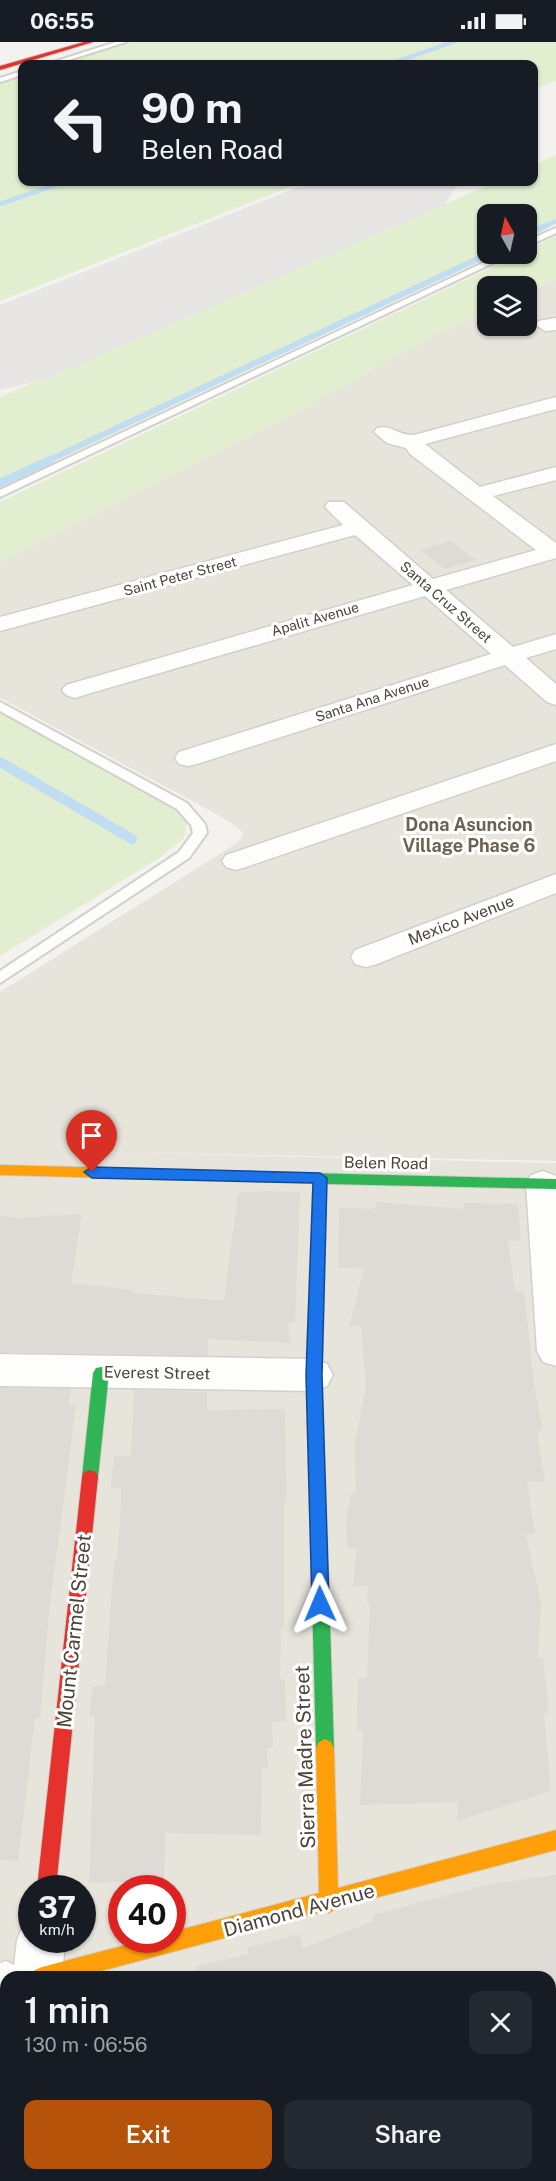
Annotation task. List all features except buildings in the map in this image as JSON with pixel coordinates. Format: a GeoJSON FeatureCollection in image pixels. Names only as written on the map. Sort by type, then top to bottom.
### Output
{"type":"FeatureCollection","features":[{"type":"Feature","properties":{"kind":"street"},"geometry":{"type":"LineString","coordinates":[[28,60],[90,42]]}},
{"type":"Feature","properties":{"kind":"street"},"geometry":{"type":"LineString","coordinates":[[0,68],[18,63]]}},
{"type":"Feature","properties":{"kind":"street"},"geometry":{"type":"LineString","coordinates":[[384,432],[396,441],[414,443],[425,438],[556,403]]}},
{"type":"Feature","properties":{"kind":"street"},"geometry":{"type":"LineString","coordinates":[[414,443],[417,450],[555,551]]}},
{"type":"Feature","properties":{"kind":"street"},"geometry":{"type":"LineString","coordinates":[[477,494],[556,472]]}},
{"type":"Feature","properties":{"kind":"street","name":"Santa Cruz Street"},"geometry":{"type":"LineString","coordinates":[[336,507],[556,697]]}},
{"type":"Feature","properties":{"kind":"street","name":"Saint Peter Street"},"geometry":{"type":"LineString","coordinates":[[0,624],[360,527]]}},
{"type":"Feature","properties":{"kind":"street","name":"Apalit Avenue"},"geometry":{"type":"LineString","coordinates":[[75,690],[555,551]]}},
{"type":"Feature","properties":{"kind":"street","name":"Santa Ana Avenue"},"geometry":{"type":"LineString","coordinates":[[188,758],[556,641]]}},
{"type":"Feature","properties":{"kind":"street"},"geometry":{"type":"LineString","coordinates":[[236,861],[556,752]]}},
{"type":"Feature","properties":{"kind":"street","name":"Mexico Avenue"},"geometry":{"type":"LineString","coordinates":[[366,957],[556,883]]}},
{"type":"Feature","properties":{"kind":"street","name":"Belen Road"},"geometry":{"type":"LineString","coordinates":[[0,1170],[549,1184]]}},
{"type":"Feature","properties":{"kind":"street","name":"Sierra Madre Street"},"geometry":{"type":"LineString","coordinates":[[320,1178],[314,1375],[329,1902]]}},
{"type":"Feature","properties":{"kind":"street"},"geometry":{"type":"LineString","coordinates":[[549,1184],[556,1351]]}},
{"type":"Feature","properties":{"kind":"street","name":"Everest Street"},"geometry":{"type":"LineString","coordinates":[[0,1370],[314,1375]]}},
{"type":"Feature","properties":{"kind":"street","name":"Mount Carmel Street"},"geometry":{"type":"LineString","coordinates":[[47,1875],[101,1373]]}},
{"type":"Feature","properties":{"kind":"street","name":"Diamond Avenue"},"geometry":{"type":"LineString","coordinates":[[65,1971],[556,1840]]}},
{"type":"Feature","properties":{"kind":"street"},"geometry":{"type":"LineString","coordinates":[[38,1971],[40,1953]]}},
{"type":"Feature","properties":{"kind":"lane"},"geometry":{"type":"LineString","coordinates":[[63,60],[123,42]]}},
{"type":"Feature","properties":{"kind":"lane"},"geometry":{"type":"LineString","coordinates":[[0,80],[18,74]]}},
{"type":"Feature","properties":{"kind":"lane"},"geometry":{"type":"LineString","coordinates":[[537,240],[556,230]]}},
{"type":"Feature","properties":{"kind":"lane"},"geometry":{"type":"LineString","coordinates":[[0,494],[487,264]]}},
{"type":"Feature","properties":{"kind":"lane"},"geometry":{"type":"LineString","coordinates":[[0,706],[182,806],[198,824],[200,833],[184,855],[0,978]]}},
{"type":"Feature","properties":{"kind":"shaded area"},"geometry":{"type":"Polygon","coordinates":[[[556,279],[556,1161],[52,1151],[556,1163],[556,1971],[0,1971],[0,992],[237,843],[244,834],[236,826],[211,811],[0,698],[0,562],[433,336],[477,316],[477,336],[537,336],[537,288],[556,279]]]}},
{"type":"Feature","properties":{"kind":"green space"},"geometry":{"type":"Polygon","coordinates":[[[131,42],[556,42],[556,81],[538,88],[538,60],[70,60],[131,42]]]}},
{"type":"Feature","properties":{"kind":"green space"},"geometry":{"type":"Polygon","coordinates":[[[18,76],[18,186],[292,186],[0,301],[0,82],[18,76]]]}},
{"type":"Feature","properties":{"kind":"green space"},"geometry":{"type":"Polygon","coordinates":[[[556,155],[556,224],[537,233],[537,204],[477,204],[477,262],[0,487],[0,397],[487,186],[538,186],[538,163],[556,155]]]}},
{"type":"Feature","properties":{"kind":"green space"},"geometry":{"type":"Polygon","coordinates":[[[556,236],[556,279],[537,288],[537,276],[477,276],[477,316],[433,336],[309,406],[0,562],[0,502],[499,264],[537,264],[537,246],[556,236]]]}},
{"type":"Feature","properties":{"kind":"green space"},"geometry":{"type":"Polygon","coordinates":[[[0,710],[178,808],[187,821],[184,838],[159,858],[0,956],[0,710]]]}},
{"type":"Feature","properties":{"kind":"waterway"},"geometry":{"type":"LineString","coordinates":[[401,60],[453,42]]}},
{"type":"Feature","properties":{"kind":"waterway"},"geometry":{"type":"LineString","coordinates":[[0,204],[52,186]]}},
{"type":"Feature","properties":{"kind":"waterway"},"geometry":{"type":"LineString","coordinates":[[541,228],[556,221]]}},
{"type":"Feature","properties":{"kind":"waterway"},"geometry":{"type":"LineString","coordinates":[[537,230],[545,226]]}},
{"type":"Feature","properties":{"kind":"waterway"},"geometry":{"type":"LineString","coordinates":[[47,461],[477,259]]}},
{"type":"Feature","properties":{"kind":"waterway"},"geometry":{"type":"LineString","coordinates":[[0,483],[50,460]]}},
{"type":"Feature","properties":{"kind":"waterway"},"geometry":{"type":"LineString","coordinates":[[0,762],[132,839]]}},
{"type":"Feature","properties":{"kind":"runway"},"geometry":{"type":"LineString","coordinates":[[0,351],[396,186]]}},
{"type":"Feature","properties":{"kind":"traffic: fast"},"geometry":{"type":"LineString","coordinates":[[267,1177],[556,1184]]}},
{"type":"Feature","properties":{"kind":"traffic: fast"},"geometry":{"type":"LineString","coordinates":[[320,1178],[314,1375],[325,1748]]}},
{"type":"Feature","properties":{"kind":"traffic: fast"},"geometry":{"type":"LineString","coordinates":[[90,1477],[101,1373]]}},
{"type":"Feature","properties":{"kind":"traffic: slow"},"geometry":{"type":"LineString","coordinates":[[0,1170],[267,1177]]}},
{"type":"Feature","properties":{"kind":"traffic: slow"},"geometry":{"type":"LineString","coordinates":[[325,1748],[329,1903]]}},
{"type":"Feature","properties":{"kind":"traffic: slow"},"geometry":{"type":"LineString","coordinates":[[65,1971],[556,1840]]}},
{"type":"Feature","properties":{"kind":"traffic: jam"},"geometry":{"type":"LineString","coordinates":[[28,60],[90,42]]}},
{"type":"Feature","properties":{"kind":"traffic: jam"},"geometry":{"type":"LineString","coordinates":[[0,68],[18,63]]}},
{"type":"Feature","properties":{"kind":"traffic: jam"},"geometry":{"type":"LineString","coordinates":[[47,1875],[90,1477]]}},
{"type":"Feature","properties":{"kind":"district","name":"Dona Asuncion Village Phase 6"},"geometry":{"type":"Point","coordinates":[469,834]}},
{"type":"Feature","properties":{"kind":"route"},"geometry":{"type":"LineString","coordinates":[[92,1172],[320,1178],[314,1375],[320,1604]]}}]}
